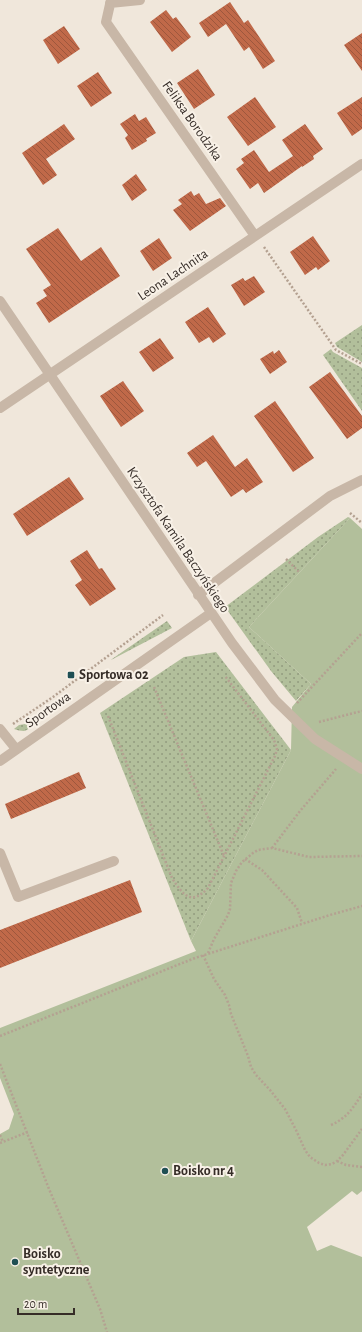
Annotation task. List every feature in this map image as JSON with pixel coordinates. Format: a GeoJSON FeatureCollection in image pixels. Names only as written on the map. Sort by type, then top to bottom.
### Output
{"type":"FeatureCollection","features":[{"type":"Feature","properties":{"kind":"street"},"geometry":{"type":"LineString","coordinates":[[111,2],[140,0]]}},
{"type":"Feature","properties":{"kind":"street","name":"Feliksa Borodzika"},"geometry":{"type":"LineString","coordinates":[[111,2],[106,22],[255,236]]}},
{"type":"Feature","properties":{"kind":"street","name":"Leona Lachnita"},"geometry":{"type":"LineString","coordinates":[[0,408],[362,164]]}},
{"type":"Feature","properties":{"kind":"street","name":"Krzysztofa Kamila Baczyńskiego"},"geometry":{"type":"LineString","coordinates":[[0,301],[210,613],[275,700],[315,740],[362,769]]}},
{"type":"Feature","properties":{"kind":"street"},"geometry":{"type":"LineString","coordinates":[[198,595],[330,496],[362,480]]}},
{"type":"Feature","properties":{"kind":"street","name":"Sportowa"},"geometry":{"type":"LineString","coordinates":[[0,760],[210,613]]}},
{"type":"Feature","properties":{"kind":"street"},"geometry":{"type":"LineString","coordinates":[[0,729],[16,749]]}},
{"type":"Feature","properties":{"kind":"street"},"geometry":{"type":"LineString","coordinates":[[0,853],[18,898],[114,861]]}},
{"type":"Feature","properties":{"kind":"path"},"geometry":{"type":"LineString","coordinates":[[255,236],[268,251],[336,350],[362,364]]}},
{"type":"Feature","properties":{"kind":"path"},"geometry":{"type":"LineString","coordinates":[[350,513],[362,523]]}},
{"type":"Feature","properties":{"kind":"path"},"geometry":{"type":"LineString","coordinates":[[286,559],[300,573]]}},
{"type":"Feature","properties":{"kind":"path"},"geometry":{"type":"LineString","coordinates":[[0,729],[15,723],[53,697],[163,615]]}},
{"type":"Feature","properties":{"kind":"path"},"geometry":{"type":"LineString","coordinates":[[296,705],[362,633]]}},
{"type":"Feature","properties":{"kind":"path"},"geometry":{"type":"LineString","coordinates":[[108,716],[172,878],[178,888],[186,895],[192,898],[200,896],[208,888],[275,756],[277,749],[274,740],[225,676]]}},
{"type":"Feature","properties":{"kind":"path"},"geometry":{"type":"LineString","coordinates":[[154,687],[224,856]]}},
{"type":"Feature","properties":{"kind":"path"},"geometry":{"type":"LineString","coordinates":[[314,724],[362,711]]}},
{"type":"Feature","properties":{"kind":"path"},"geometry":{"type":"LineString","coordinates":[[272,848],[300,811],[337,769]]}},
{"type":"Feature","properties":{"kind":"path"},"geometry":{"type":"LineString","coordinates":[[208,953],[230,909],[232,878],[245,859],[258,850],[272,848],[309,857],[362,856]]}},
{"type":"Feature","properties":{"kind":"path"},"geometry":{"type":"LineString","coordinates":[[245,859],[262,870],[297,908],[302,924]]}},
{"type":"Feature","properties":{"kind":"path"},"geometry":{"type":"LineString","coordinates":[[0,1036],[208,953],[362,906]]}},
{"type":"Feature","properties":{"kind":"path"},"geometry":{"type":"LineString","coordinates":[[203,955],[214,979],[225,994],[251,1067],[256,1076],[270,1090],[285,1109],[305,1150],[310,1157],[325,1165],[332,1164],[343,1155],[362,1129]]}},
{"type":"Feature","properties":{"kind":"path"},"geometry":{"type":"LineString","coordinates":[[0,1064],[28,1132],[49,1189],[100,1309],[107,1332]]}},
{"type":"Feature","properties":{"kind":"path"},"geometry":{"type":"LineString","coordinates":[[331,1125],[342,1120],[353,1108],[362,1094]]}},
{"type":"Feature","properties":{"kind":"path"},"geometry":{"type":"LineString","coordinates":[[0,1135],[1,1142],[28,1132]]}},
{"type":"Feature","properties":{"kind":"path"},"geometry":{"type":"LineString","coordinates":[[337,1161],[346,1165],[362,1167]]}},
{"type":"Feature","properties":{"kind":"green space"},"geometry":{"type":"Polygon","coordinates":[[[362,325],[362,362],[337,347],[335,343],[362,325]]]}},
{"type":"Feature","properties":{"kind":"green space"},"geometry":{"type":"Polygon","coordinates":[[[331,349],[333,352],[362,368],[362,411],[323,355],[331,349]]]}},
{"type":"Feature","properties":{"kind":"green space"},"geometry":{"type":"Polygon","coordinates":[[[348,517],[350,518],[249,627],[311,684],[296,701],[271,671],[225,607],[318,537],[348,517]]]}},
{"type":"Feature","properties":{"kind":"green space"},"geometry":{"type":"Polygon","coordinates":[[[350,518],[362,529],[362,1191],[357,1195],[352,1191],[307,1227],[317,1251],[331,1245],[362,1257],[362,1332],[0,1332],[0,1134],[9,1129],[14,1114],[0,1078],[0,1028],[196,951],[191,941],[291,750],[292,707],[311,684],[249,627],[350,518]]]}},
{"type":"Feature","properties":{"kind":"green space"},"geometry":{"type":"Polygon","coordinates":[[[167,621],[172,628],[111,660],[112,659],[167,621]]]}},
{"type":"Feature","properties":{"kind":"green space"},"geometry":{"type":"Polygon","coordinates":[[[216,652],[291,750],[191,941],[100,713],[184,657],[216,652]]]}},
{"type":"Feature","properties":{"kind":"green space"},"geometry":{"type":"Polygon","coordinates":[[[59,698],[43,717],[29,729],[24,731],[14,729],[19,725],[25,724],[59,698]]]}},
{"type":"Feature","properties":{"kind":"building"},"geometry":{"type":"Polygon","coordinates":[[[230,2],[244,23],[248,20],[275,61],[263,69],[249,47],[244,51],[226,24],[208,37],[199,23],[230,2]]]}},
{"type":"Feature","properties":{"kind":"building"},"geometry":{"type":"Polygon","coordinates":[[[166,10],[173,19],[176,17],[191,37],[172,52],[150,22],[166,10]]]}},
{"type":"Feature","properties":{"kind":"building"},"geometry":{"type":"Polygon","coordinates":[[[64,26],[80,49],[58,64],[43,40],[64,26]]]}},
{"type":"Feature","properties":{"kind":"building"},"geometry":{"type":"Polygon","coordinates":[[[362,33],[362,71],[344,45],[362,33]]]}},
{"type":"Feature","properties":{"kind":"building"},"geometry":{"type":"Polygon","coordinates":[[[198,69],[215,95],[194,109],[177,83],[198,69]]]}},
{"type":"Feature","properties":{"kind":"building"},"geometry":{"type":"Polygon","coordinates":[[[98,72],[112,93],[91,107],[77,86],[98,72]]]}},
{"type":"Feature","properties":{"kind":"building"},"geometry":{"type":"Polygon","coordinates":[[[255,97],[276,127],[248,146],[227,117],[255,97]]]}},
{"type":"Feature","properties":{"kind":"building"},"geometry":{"type":"Polygon","coordinates":[[[362,97],[362,129],[352,136],[337,113],[362,97]]]}},
{"type":"Feature","properties":{"kind":"building"},"geometry":{"type":"Polygon","coordinates":[[[135,114],[139,121],[146,117],[156,133],[146,139],[147,141],[132,150],[125,138],[128,135],[120,124],[135,114]]]}},
{"type":"Feature","properties":{"kind":"building"},"geometry":{"type":"Polygon","coordinates":[[[64,124],[75,139],[46,159],[57,175],[43,185],[22,153],[64,124]]]}},
{"type":"Feature","properties":{"kind":"building"},"geometry":{"type":"Polygon","coordinates":[[[305,124],[323,149],[313,156],[314,159],[264,193],[258,183],[250,189],[236,169],[244,163],[241,159],[254,150],[269,172],[293,156],[282,140],[305,124]]]}},
{"type":"Feature","properties":{"kind":"building"},"geometry":{"type":"Polygon","coordinates":[[[136,174],[147,190],[132,201],[122,185],[136,174]]]}},
{"type":"Feature","properties":{"kind":"building"},"geometry":{"type":"Polygon","coordinates":[[[191,191],[194,196],[199,193],[206,204],[220,198],[226,206],[190,231],[173,210],[182,204],[178,200],[191,191]]]}},
{"type":"Feature","properties":{"kind":"building"},"geometry":{"type":"Polygon","coordinates":[[[58,228],[81,261],[101,247],[120,276],[49,323],[36,303],[47,296],[43,290],[51,285],[26,249],[58,228]]]}},
{"type":"Feature","properties":{"kind":"building"},"geometry":{"type":"Polygon","coordinates":[[[313,236],[330,261],[318,270],[316,267],[305,275],[290,252],[313,236]]]}},
{"type":"Feature","properties":{"kind":"building"},"geometry":{"type":"Polygon","coordinates":[[[159,238],[172,258],[153,271],[140,251],[159,238]]]}},
{"type":"Feature","properties":{"kind":"building"},"geometry":{"type":"Polygon","coordinates":[[[254,276],[265,292],[244,306],[231,285],[243,278],[245,281],[254,276]]]}},
{"type":"Feature","properties":{"kind":"building"},"geometry":{"type":"Polygon","coordinates":[[[208,307],[226,334],[213,343],[209,337],[199,343],[185,322],[208,307]]]}},
{"type":"Feature","properties":{"kind":"building"},"geometry":{"type":"Polygon","coordinates":[[[160,338],[174,358],[153,372],[139,352],[160,338]]]}},
{"type":"Feature","properties":{"kind":"building"},"geometry":{"type":"Polygon","coordinates":[[[279,350],[287,362],[270,374],[260,359],[273,351],[274,354],[279,350]]]}},
{"type":"Feature","properties":{"kind":"building"},"geometry":{"type":"Polygon","coordinates":[[[330,372],[362,416],[362,428],[347,439],[309,387],[330,372]]]}},
{"type":"Feature","properties":{"kind":"building"},"geometry":{"type":"Polygon","coordinates":[[[123,381],[144,411],[121,427],[100,396],[123,381]]]}},
{"type":"Feature","properties":{"kind":"building"},"geometry":{"type":"Polygon","coordinates":[[[275,401],[314,458],[293,472],[254,416],[275,401]]]}},
{"type":"Feature","properties":{"kind":"building"},"geometry":{"type":"Polygon","coordinates":[[[213,435],[235,467],[247,458],[263,482],[246,493],[243,489],[231,497],[206,461],[197,467],[187,453],[213,435]]]}},
{"type":"Feature","properties":{"kind":"building"},"geometry":{"type":"Polygon","coordinates":[[[69,477],[84,499],[27,536],[13,514],[69,477]]]}},
{"type":"Feature","properties":{"kind":"building"},"geometry":{"type":"Polygon","coordinates":[[[87,550],[99,569],[102,568],[116,589],[90,606],[75,585],[82,580],[70,561],[87,550]]]}},
{"type":"Feature","properties":{"kind":"building"},"geometry":{"type":"Polygon","coordinates":[[[79,772],[86,788],[11,819],[5,804],[79,772]]]}},
{"type":"Feature","properties":{"kind":"building"},"geometry":{"type":"Polygon","coordinates":[[[130,880],[142,912],[0,968],[0,930],[130,880]]]}},
{"type":"Feature","properties":{"kind":"place","name":"Sportowa 02"},"geometry":{"type":"Point","coordinates":[71,675]}},
{"type":"Feature","properties":{"kind":"place","name":"Boisko nr 4"},"geometry":{"type":"Point","coordinates":[165,1171]}},
{"type":"Feature","properties":{"kind":"place","name":"Boisko syntetyczne"},"geometry":{"type":"Point","coordinates":[15,1262]}}]}
